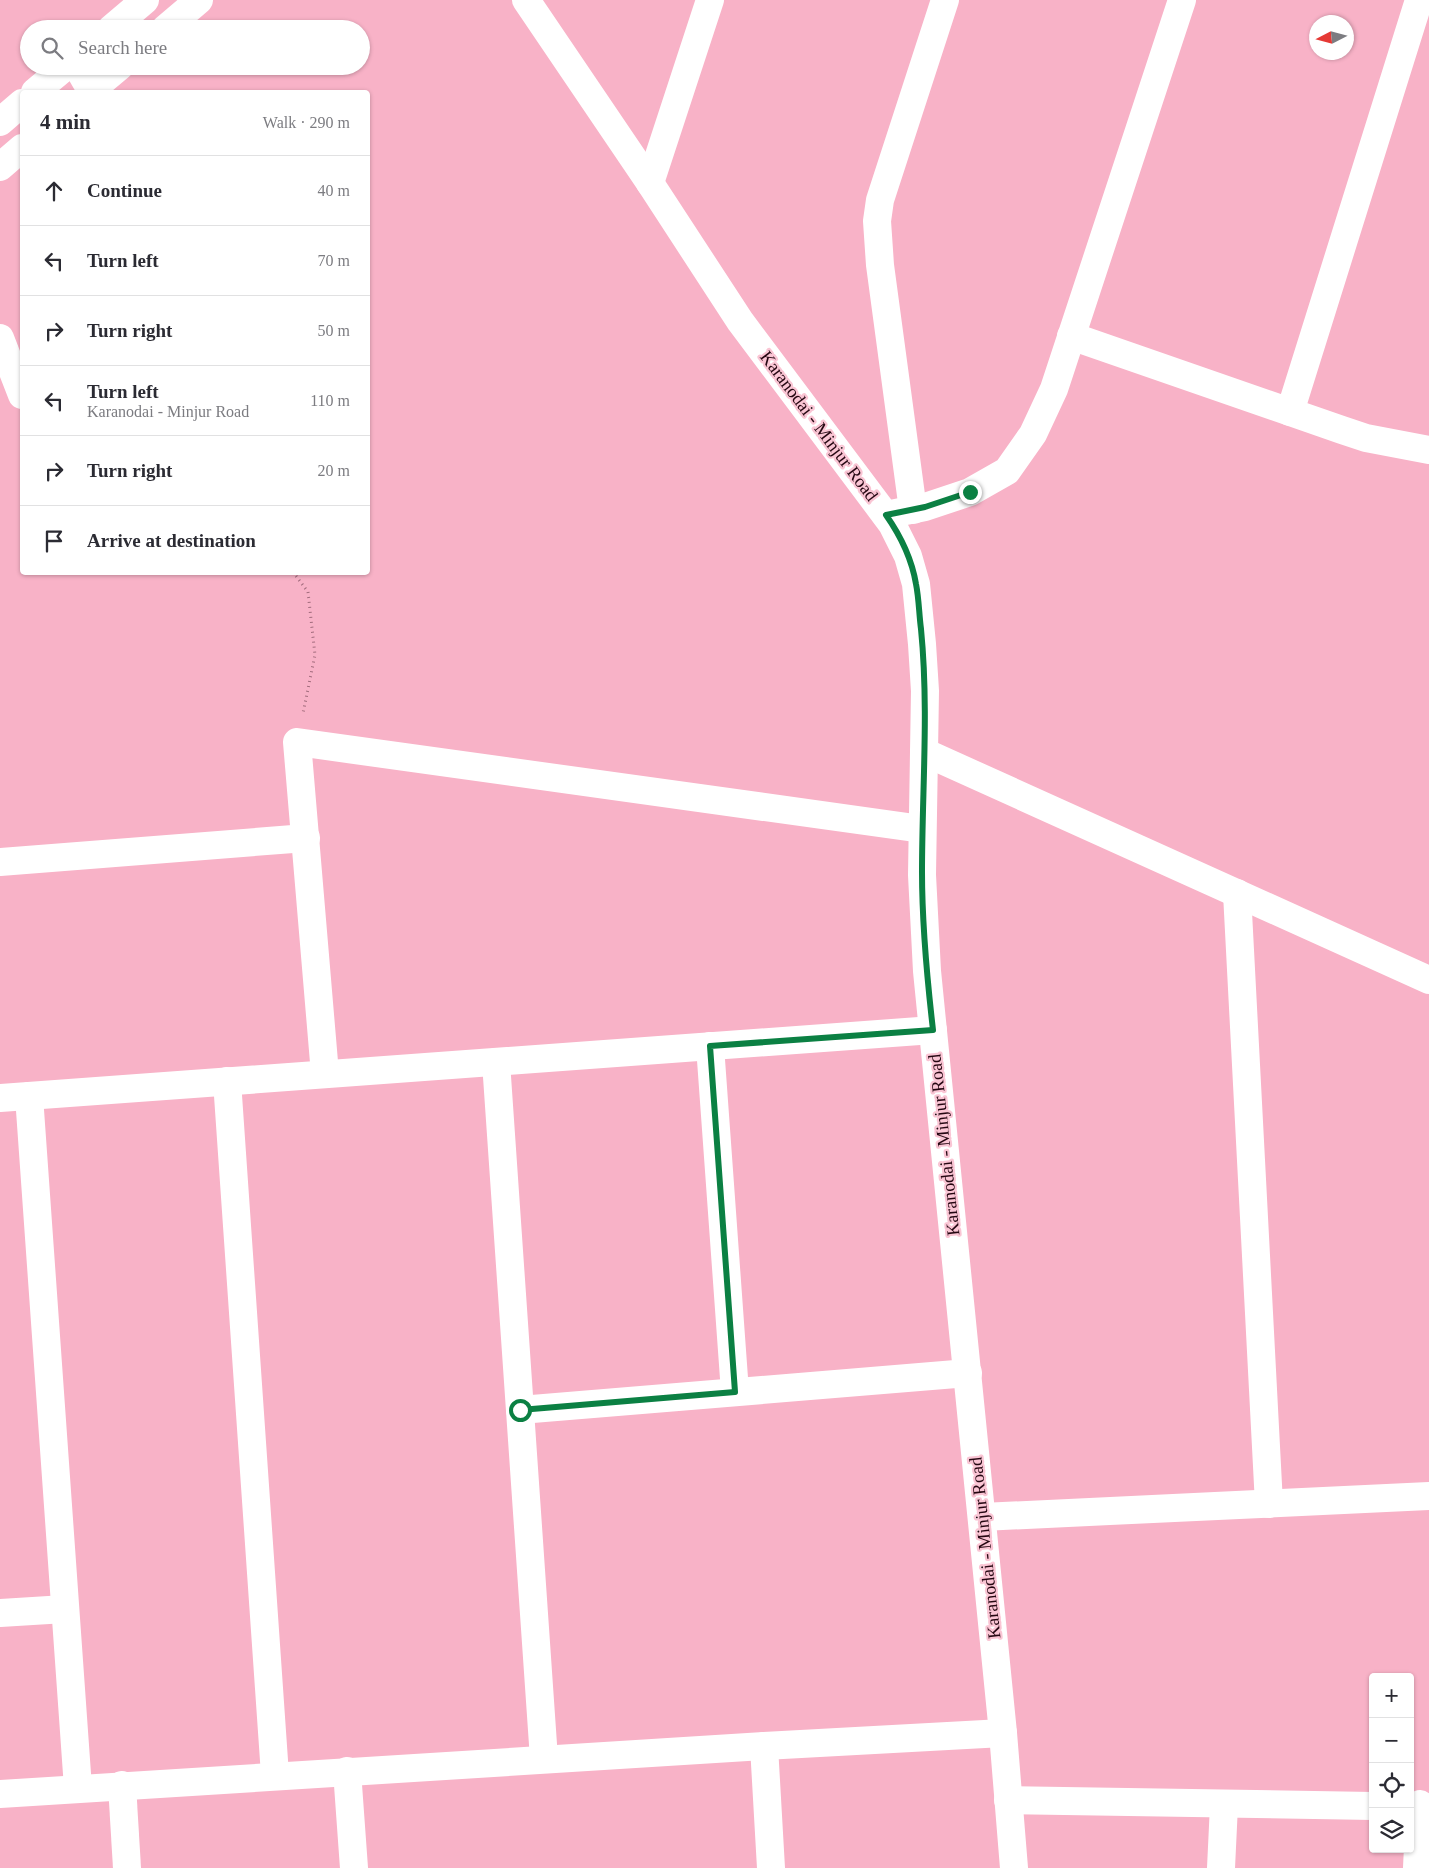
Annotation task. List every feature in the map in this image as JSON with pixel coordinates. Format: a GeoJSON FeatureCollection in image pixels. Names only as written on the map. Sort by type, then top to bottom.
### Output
{"type":"FeatureCollection","features":[{"type":"Feature","properties":{"kind":"street"},"geometry":{"type":"LineString","coordinates":[[122,20],[145,0]]}},
{"type":"Feature","properties":{"kind":"street"},"geometry":{"type":"LineString","coordinates":[[176,20],[199,0]]}},
{"type":"Feature","properties":{"kind":"street","name":"Karanodai - Minjur Road"},"geometry":{"type":"LineString","coordinates":[[526,0],[650,183],[740,321],[886,515],[908,556],[916,584],[925,691],[922,829],[924,923],[1003,1733],[1014,1868]]}},
{"type":"Feature","properties":{"kind":"street"},"geometry":{"type":"LineString","coordinates":[[650,183],[710,0]]}},
{"type":"Feature","properties":{"kind":"street"},"geometry":{"type":"LineString","coordinates":[[912,510],[880,265],[877,221],[882,192],[945,0]]}},
{"type":"Feature","properties":{"kind":"street"},"geometry":{"type":"LineString","coordinates":[[886,515],[912,510],[970,492],[1006,472],[1033,434],[1054,389],[1182,0]]}},
{"type":"Feature","properties":{"kind":"street"},"geometry":{"type":"LineString","coordinates":[[1290,412],[1419,0]]}},
{"type":"Feature","properties":{"kind":"street"},"geometry":{"type":"LineString","coordinates":[[37,90],[55,75]]}},
{"type":"Feature","properties":{"kind":"street"},"geometry":{"type":"LineString","coordinates":[[82,75],[89,90]]}},
{"type":"Feature","properties":{"kind":"street"},"geometry":{"type":"LineString","coordinates":[[92,90],[110,75]]}},
{"type":"Feature","properties":{"kind":"street"},"geometry":{"type":"LineString","coordinates":[[0,122],[20,105]]}},
{"type":"Feature","properties":{"kind":"street"},"geometry":{"type":"LineString","coordinates":[[0,167],[20,150]]}},
{"type":"Feature","properties":{"kind":"street"},"geometry":{"type":"LineString","coordinates":[[1071,336],[1366,438],[1429,450]]}},
{"type":"Feature","properties":{"kind":"street"},"geometry":{"type":"LineString","coordinates":[[0,338],[20,390]]}},
{"type":"Feature","properties":{"kind":"street"},"geometry":{"type":"LineString","coordinates":[[325,1074],[297,742],[922,829]]}},
{"type":"Feature","properties":{"kind":"street"},"geometry":{"type":"LineString","coordinates":[[924,752],[1429,980]]}},
{"type":"Feature","properties":{"kind":"street"},"geometry":{"type":"LineString","coordinates":[[0,862],[306,838]]}},
{"type":"Feature","properties":{"kind":"street"},"geometry":{"type":"LineString","coordinates":[[1237,893],[1270,1504]]}},
{"type":"Feature","properties":{"kind":"street"},"geometry":{"type":"LineString","coordinates":[[0,1098],[933,1030]]}},
{"type":"Feature","properties":{"kind":"street"},"geometry":{"type":"LineString","coordinates":[[710,1046],[735,1392]]}},
{"type":"Feature","properties":{"kind":"street"},"geometry":{"type":"LineString","coordinates":[[496,1062],[544,1759]]}},
{"type":"Feature","properties":{"kind":"street"},"geometry":{"type":"LineString","coordinates":[[226,1081],[275,1775]]}},
{"type":"Feature","properties":{"kind":"street"},"geometry":{"type":"LineString","coordinates":[[29,1096],[78,1788]]}},
{"type":"Feature","properties":{"kind":"street"},"geometry":{"type":"LineString","coordinates":[[520,1410],[968,1373]]}},
{"type":"Feature","properties":{"kind":"street"},"geometry":{"type":"LineString","coordinates":[[982,1517],[1429,1496]]}},
{"type":"Feature","properties":{"kind":"street"},"geometry":{"type":"LineString","coordinates":[[0,1613],[65,1609]]}},
{"type":"Feature","properties":{"kind":"street"},"geometry":{"type":"LineString","coordinates":[[0,1794],[275,1775],[1003,1733]]}},
{"type":"Feature","properties":{"kind":"street"},"geometry":{"type":"LineString","coordinates":[[764,1746],[771,1868]]}},
{"type":"Feature","properties":{"kind":"street"},"geometry":{"type":"LineString","coordinates":[[347,1771],[354,1868]]}},
{"type":"Feature","properties":{"kind":"street"},"geometry":{"type":"LineString","coordinates":[[122,1785],[126,1868]]}},
{"type":"Feature","properties":{"kind":"street"},"geometry":{"type":"LineString","coordinates":[[1008,1800],[1369,1806]]}},
{"type":"Feature","properties":{"kind":"street"},"geometry":{"type":"LineString","coordinates":[[1221,1868],[1224,1804]]}},
{"type":"Feature","properties":{"kind":"street"},"geometry":{"type":"LineString","coordinates":[[1417,1868],[1420,1804]]}},
{"type":"Feature","properties":{"kind":"path"},"geometry":{"type":"LineString","coordinates":[[295,575],[308,592],[315,655],[297,742]]}},
{"type":"Feature","properties":{"kind":"route"},"geometry":{"type":"LineString","coordinates":[[520,1410],[735,1392],[710,1046],[933,1030],[926,971],[923,914],[922,829],[925,691],[922,644],[916,584],[908,556],[886,515],[925,507],[970,492]]}}]}
